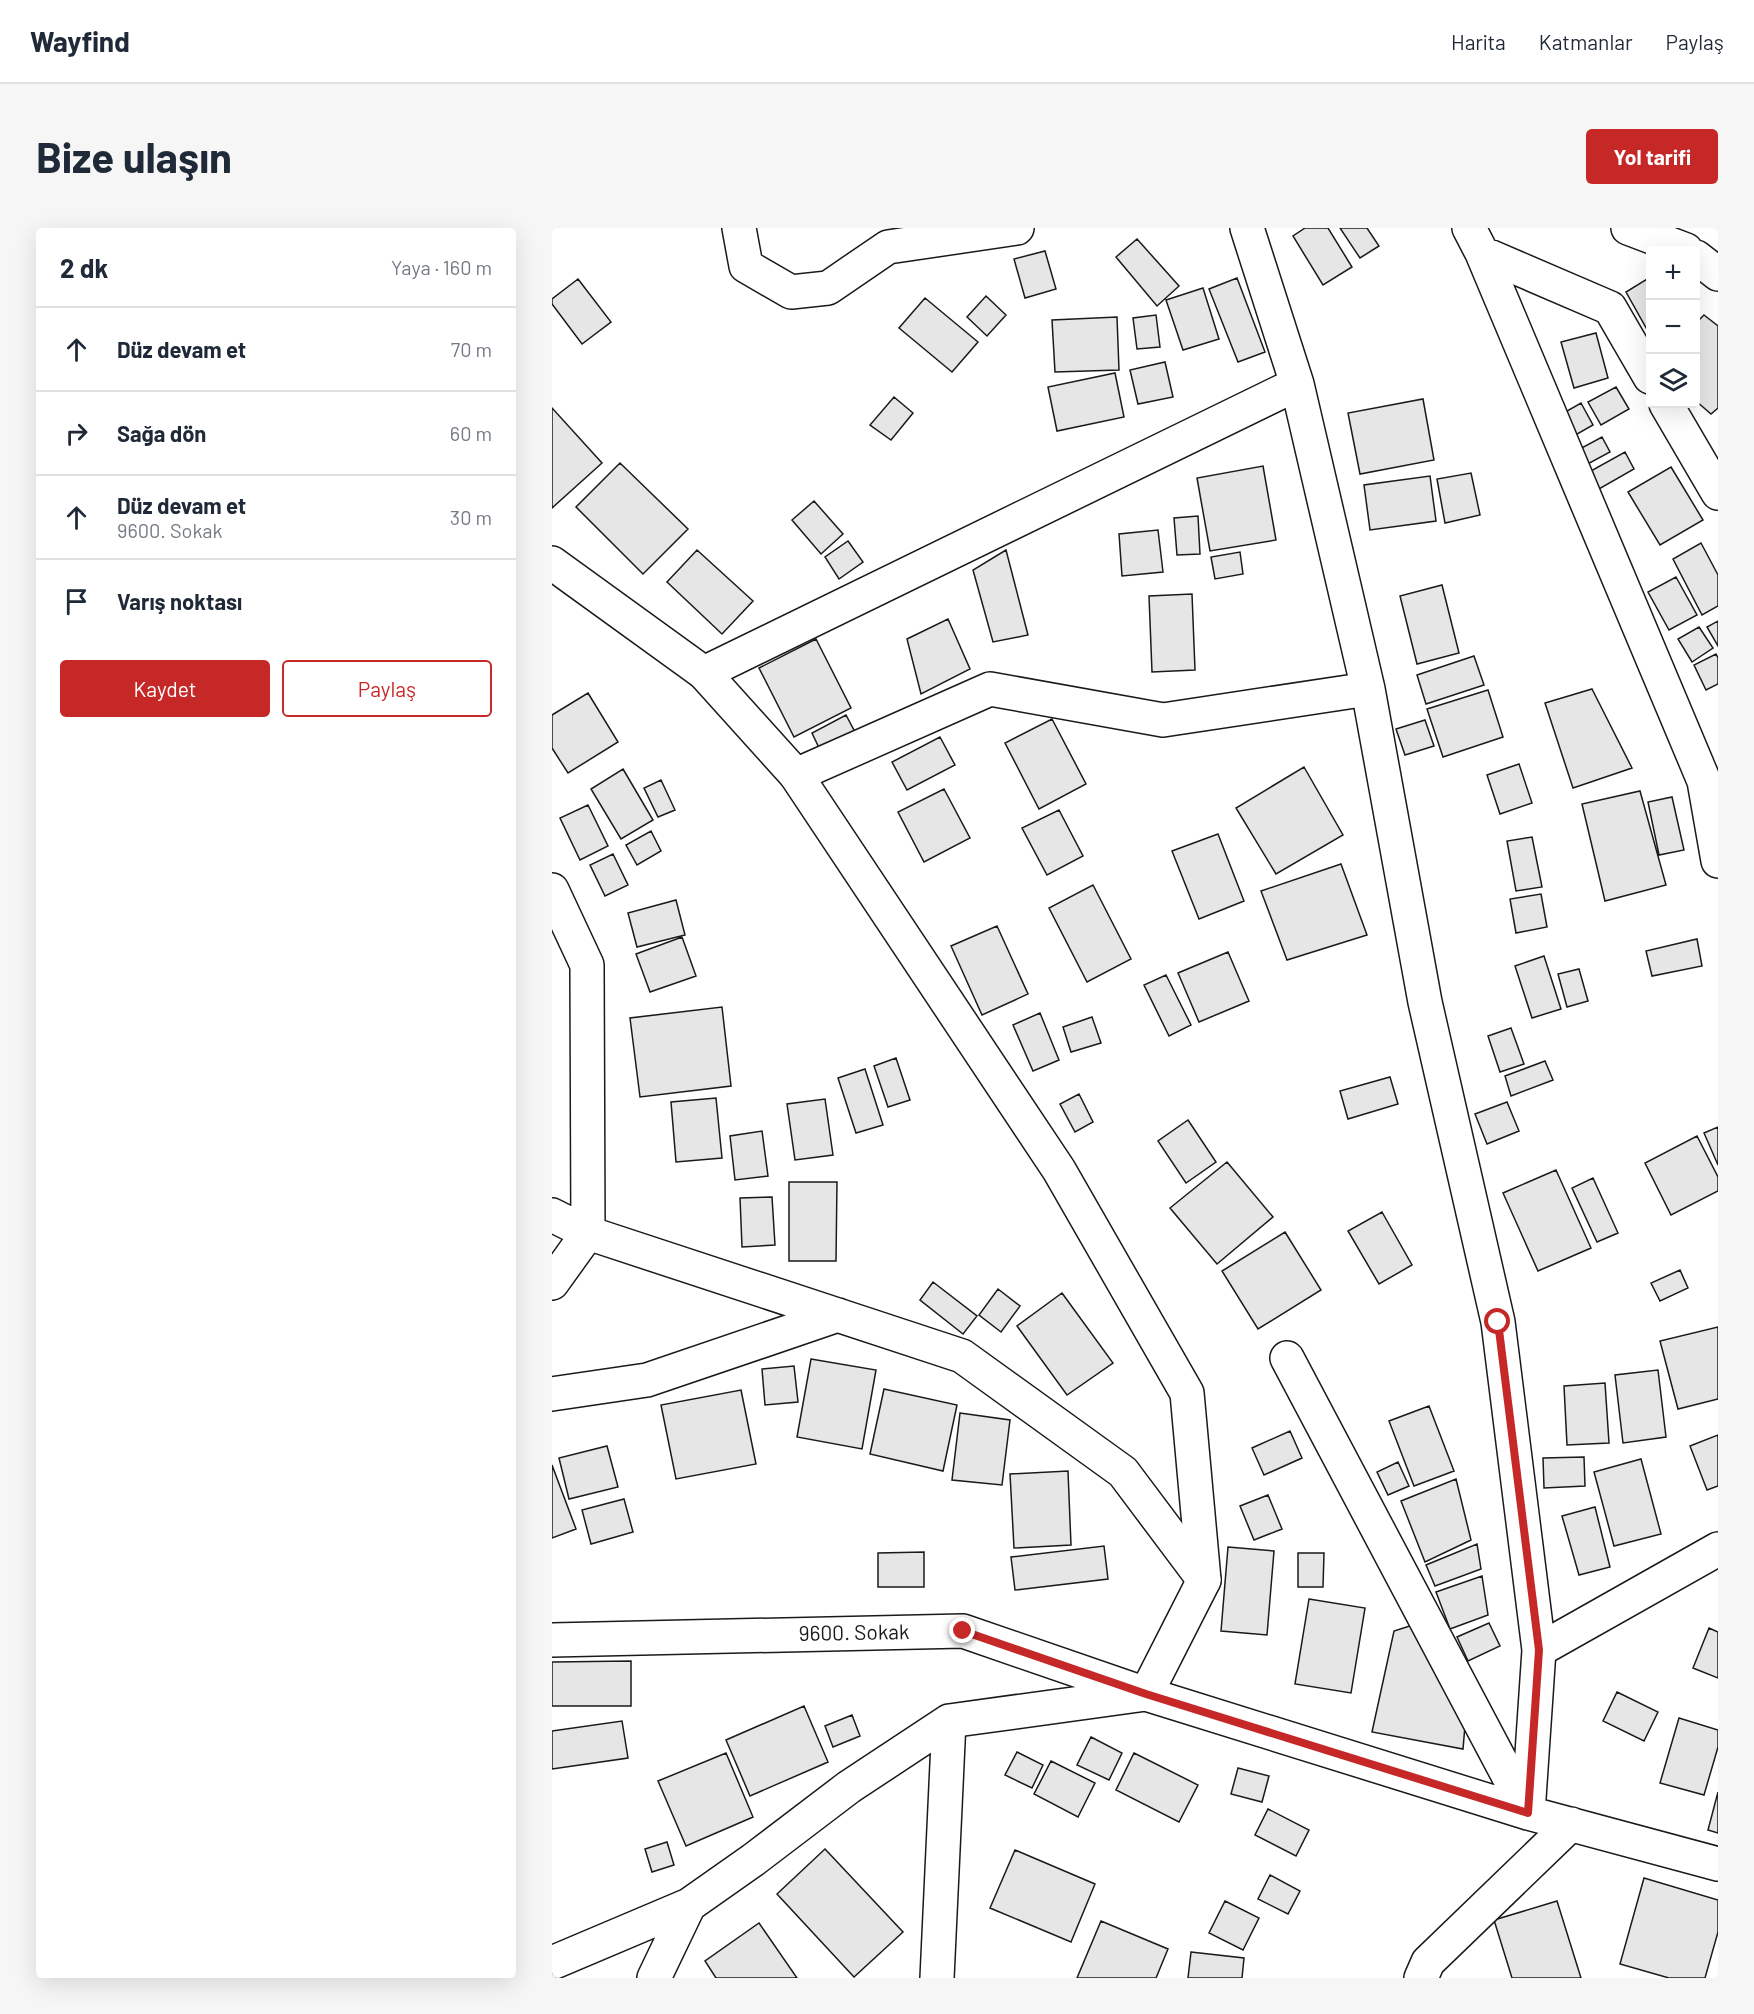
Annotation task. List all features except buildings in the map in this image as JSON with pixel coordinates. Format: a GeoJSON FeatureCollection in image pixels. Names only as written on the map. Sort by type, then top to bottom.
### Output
{"type":"FeatureCollection","features":[{"type":"Feature","properties":{"kind":"street"},"geometry":{"type":"LineString","coordinates":[[739,228],[746,266],[791,291],[828,288],[888,247],[1017,228]]}},
{"type":"Feature","properties":{"kind":"street"},"geometry":{"type":"LineString","coordinates":[[1247,228],[1297,384],[1368,689],[1425,1002],[1498,1322],[1539,1650],[1528,1813]]}},
{"type":"Feature","properties":{"kind":"street"},"geometry":{"type":"LineString","coordinates":[[1628,228],[1675,246]]}},
{"type":"Feature","properties":{"kind":"street"},"geometry":{"type":"LineString","coordinates":[[1476,241],[1610,308],[1646,370]]}},
{"type":"Feature","properties":{"kind":"street"},"geometry":{"type":"LineString","coordinates":[[1476,241],[1704,781],[1718,861]]}},
{"type":"Feature","properties":{"kind":"street"},"geometry":{"type":"LineString","coordinates":[[1700,261],[1718,274]]}},
{"type":"Feature","properties":{"kind":"street"},"geometry":{"type":"LineString","coordinates":[[705,673],[1297,384]]}},
{"type":"Feature","properties":{"kind":"street"},"geometry":{"type":"LineString","coordinates":[[1668,408],[1718,493]]}},
{"type":"Feature","properties":{"kind":"street"},"geometry":{"type":"LineString","coordinates":[[552,563],[705,673],[796,775],[1059,1170],[1187,1393],[1204,1580],[1146,1694],[949,1721],[849,1787],[689,1905],[552,1963]]}},
{"type":"Feature","properties":{"kind":"street"},"geometry":{"type":"LineString","coordinates":[[796,775],[990,689],[1163,720],[1368,689]]}},
{"type":"Feature","properties":{"kind":"street"},"geometry":{"type":"LineString","coordinates":[[552,890],[587,965],[588,1233],[552,1283]]}},
{"type":"Feature","properties":{"kind":"street"},"geometry":{"type":"LineString","coordinates":[[552,1215],[588,1233],[962,1356],[1123,1472],[1204,1580]]}},
{"type":"Feature","properties":{"kind":"street"},"geometry":{"type":"LineString","coordinates":[[552,1394],[647,1380],[838,1315]]}},
{"type":"Feature","properties":{"kind":"street"},"geometry":{"type":"LineString","coordinates":[[1287,1358],[1528,1813]]}},
{"type":"Feature","properties":{"kind":"street"},"geometry":{"type":"LineString","coordinates":[[1539,1650],[1718,1549]]}},
{"type":"Feature","properties":{"kind":"street","name":"9600. Sokak"},"geometry":{"type":"LineString","coordinates":[[552,1640],[963,1631],[1146,1694],[1528,1813],[1718,1864]]}},
{"type":"Feature","properties":{"kind":"street"},"geometry":{"type":"LineString","coordinates":[[937,1978],[949,1721]]}},
{"type":"Feature","properties":{"kind":"street"},"geometry":{"type":"LineString","coordinates":[[1421,1978],[1428,1962],[1570,1824]]}},
{"type":"Feature","properties":{"kind":"street"},"geometry":{"type":"LineString","coordinates":[[654,1978],[689,1905]]}},
{"type":"Feature","properties":{"kind":"route"},"geometry":{"type":"LineString","coordinates":[[963,1631],[1146,1694],[1528,1813],[1539,1650],[1498,1322]]}}]}
